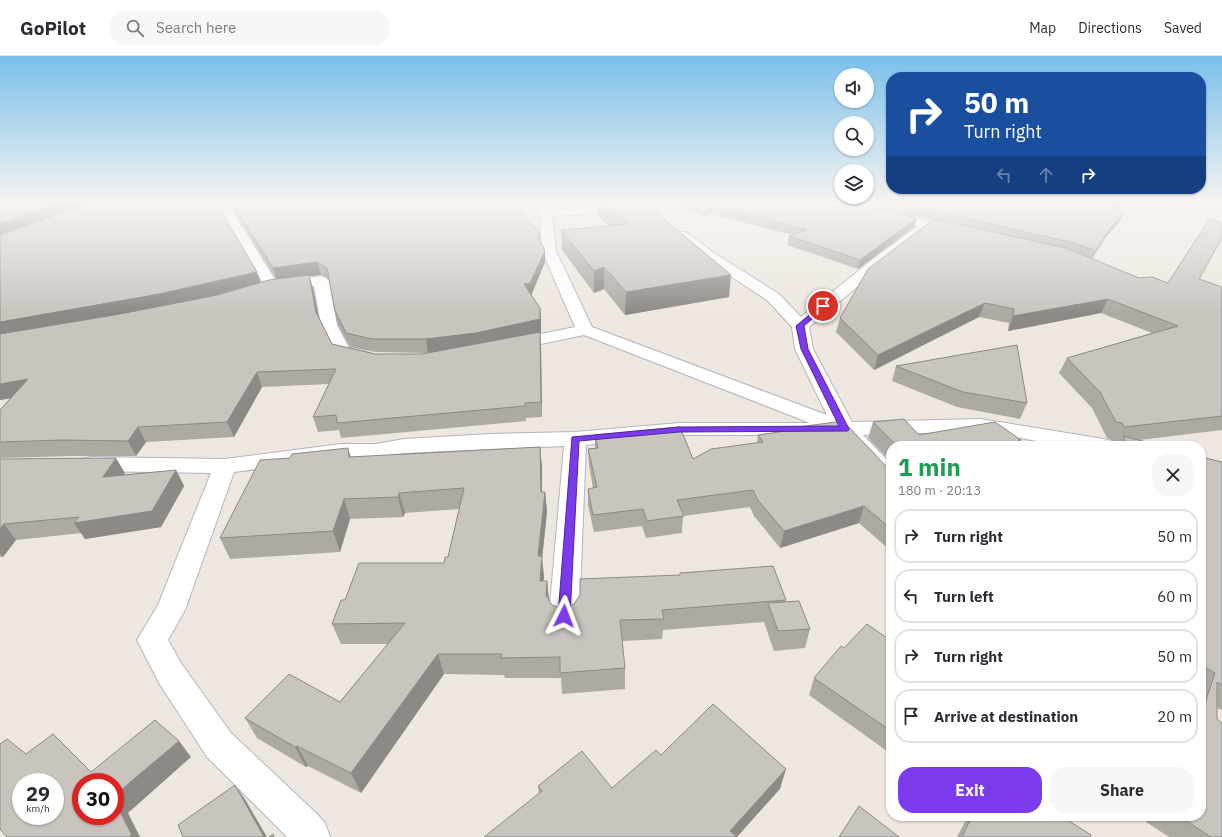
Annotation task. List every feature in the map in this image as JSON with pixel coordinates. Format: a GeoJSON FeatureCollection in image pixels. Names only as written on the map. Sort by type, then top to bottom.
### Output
{"type":"FeatureCollection","features":[{"type":"Feature","properties":{"kind":"street"},"geometry":{"type":"LineString","coordinates":[[240,240],[265,289],[321,281],[329,325],[342,352],[378,360]]}},
{"type":"Feature","properties":{"kind":"street"},"geometry":{"type":"LineString","coordinates":[[548,240],[550,251],[585,330]]}},
{"type":"Feature","properties":{"kind":"street"},"geometry":{"type":"LineString","coordinates":[[688,240],[709,256],[774,297],[800,326],[804,349],[845,429],[886,473]]}},
{"type":"Feature","properties":{"kind":"street"},"geometry":{"type":"LineString","coordinates":[[800,326],[907,240]]}},
{"type":"Feature","properties":{"kind":"street"},"geometry":{"type":"LineString","coordinates":[[496,349],[585,330],[845,429]]}},
{"type":"Feature","properties":{"kind":"street"},"geometry":{"type":"LineString","coordinates":[[73,464],[225,466],[341,451],[376,451],[404,446],[575,439],[679,429],[845,429],[981,425],[1075,441]]}},
{"type":"Feature","properties":{"kind":"street"},"geometry":{"type":"LineString","coordinates":[[564,616],[575,439]]}},
{"type":"Feature","properties":{"kind":"street"},"geometry":{"type":"LineString","coordinates":[[225,466],[171,610],[152,640],[170,673],[219,745],[304,828],[310,837]]}},
{"type":"Feature","properties":{"kind":"building"},"geometry":{"type":"Polygon","coordinates":[[[0,240],[238,240],[257,272],[159,294],[0,322],[0,240]]]}},
{"type":"Feature","properties":{"kind":"building"},"geometry":{"type":"Polygon","coordinates":[[[256,240],[540,240],[545,251],[530,283],[524,284],[540,308],[540,319],[476,333],[426,339],[372,339],[346,333],[335,311],[327,268],[317,262],[273,268],[256,240]]]}},
{"type":"Feature","properties":{"kind":"building"},"geometry":{"type":"Polygon","coordinates":[[[569,240],[690,240],[731,275],[626,292],[604,267],[594,271],[569,240]]]}},
{"type":"Feature","properties":{"kind":"building"},"geometry":{"type":"Polygon","coordinates":[[[802,240],[887,240],[860,260],[802,240]]]}},
{"type":"Feature","properties":{"kind":"building"},"geometry":{"type":"Polygon","coordinates":[[[906,240],[1032,240],[1066,248],[1139,278],[1152,277],[1168,283],[1195,240],[1221,240],[1199,279],[1222,287],[1222,416],[1124,427],[1122,423],[1116,422],[1100,392],[1067,358],[1178,326],[1108,299],[1013,316],[1014,309],[985,303],[878,355],[840,318],[868,269],[906,240]]]}},
{"type":"Feature","properties":{"kind":"building"},"geometry":{"type":"Polygon","coordinates":[[[1063,240],[1103,240],[1096,251],[1063,240]]]}},
{"type":"Feature","properties":{"kind":"building"},"geometry":{"type":"Polygon","coordinates":[[[309,275],[316,312],[332,344],[375,354],[422,354],[540,332],[541,402],[525,403],[525,406],[337,423],[336,415],[313,417],[336,369],[257,372],[227,422],[138,427],[128,441],[63,440],[0,442],[0,410],[28,379],[0,384],[0,334],[120,314],[217,295],[269,280],[309,275]]]}},
{"type":"Feature","properties":{"kind":"building"},"geometry":{"type":"Polygon","coordinates":[[[1017,345],[1027,403],[963,392],[896,366],[1017,345]]]}},
{"type":"Feature","properties":{"kind":"building"},"geometry":{"type":"Polygon","coordinates":[[[904,419],[919,435],[995,422],[1021,440],[892,441],[873,422],[904,419]]]}},
{"type":"Feature","properties":{"kind":"building"},"geometry":{"type":"Polygon","coordinates":[[[843,421],[886,466],[886,525],[864,506],[784,531],[757,499],[753,490],[677,500],[684,516],[647,521],[643,509],[593,515],[588,489],[597,487],[588,449],[598,448],[595,435],[680,427],[693,459],[711,449],[763,442],[758,435],[792,430],[791,428],[843,421]]]}},
{"type":"Feature","properties":{"kind":"building"},"geometry":{"type":"Polygon","coordinates":[[[1123,436],[1142,441],[1126,441],[1123,436]]]}},
{"type":"Feature","properties":{"kind":"building"},"geometry":{"type":"Polygon","coordinates":[[[540,447],[541,492],[545,492],[538,556],[542,556],[540,581],[547,581],[546,595],[552,605],[563,609],[574,604],[580,595],[580,579],[680,575],[680,573],[773,566],[786,600],[662,610],[664,619],[620,620],[625,668],[560,673],[560,657],[501,658],[502,654],[438,654],[351,773],[297,746],[295,747],[245,718],[289,674],[340,702],[405,623],[332,624],[341,600],[345,600],[359,563],[444,563],[445,557],[448,557],[464,488],[399,493],[398,497],[344,499],[333,531],[220,538],[260,460],[290,458],[292,454],[348,448],[349,457],[540,447]]]}},
{"type":"Feature","properties":{"kind":"building"},"geometry":{"type":"Polygon","coordinates":[[[116,458],[103,477],[176,470],[152,511],[74,523],[79,517],[4,524],[0,529],[0,459],[116,458]]]}},
{"type":"Feature","properties":{"kind":"building"},"geometry":{"type":"Polygon","coordinates":[[[1206,458],[1222,462],[1222,685],[1217,682],[1217,719],[1222,723],[1222,837],[1211,837],[1187,821],[1206,821],[1206,700],[1215,673],[1206,668],[1206,458]]]}},
{"type":"Feature","properties":{"kind":"building"},"geometry":{"type":"Polygon","coordinates":[[[799,601],[810,629],[778,631],[768,603],[799,601]]]}},
{"type":"Feature","properties":{"kind":"building"},"geometry":{"type":"Polygon","coordinates":[[[867,624],[886,637],[886,728],[814,678],[841,646],[844,648],[867,624]]]}},
{"type":"Feature","properties":{"kind":"building"},"geometry":{"type":"Polygon","coordinates":[[[713,704],[786,769],[730,831],[737,837],[484,837],[542,791],[538,786],[582,751],[612,788],[656,750],[661,755],[713,704]]]}},
{"type":"Feature","properties":{"kind":"building"},"geometry":{"type":"Polygon","coordinates":[[[155,720],[179,741],[124,787],[124,773],[72,773],[72,825],[124,825],[124,819],[132,835],[129,837],[7,837],[0,829],[0,744],[7,739],[26,754],[53,734],[91,772],[155,720]]]}},
{"type":"Feature","properties":{"kind":"building"},"geometry":{"type":"Polygon","coordinates":[[[235,785],[264,837],[183,837],[178,825],[235,785]]]}},
{"type":"Feature","properties":{"kind":"building"},"geometry":{"type":"Polygon","coordinates":[[[859,806],[899,837],[839,837],[859,806]]]}},
{"type":"Feature","properties":{"kind":"building"},"geometry":{"type":"Polygon","coordinates":[[[970,821],[1069,821],[1091,835],[1090,837],[962,837],[970,821]]]}},
{"type":"Feature","properties":{"kind":"route"},"geometry":{"type":"LineString","coordinates":[[564,616],[575,439],[679,429],[845,429],[804,349],[800,326],[823,306]]}}]}
